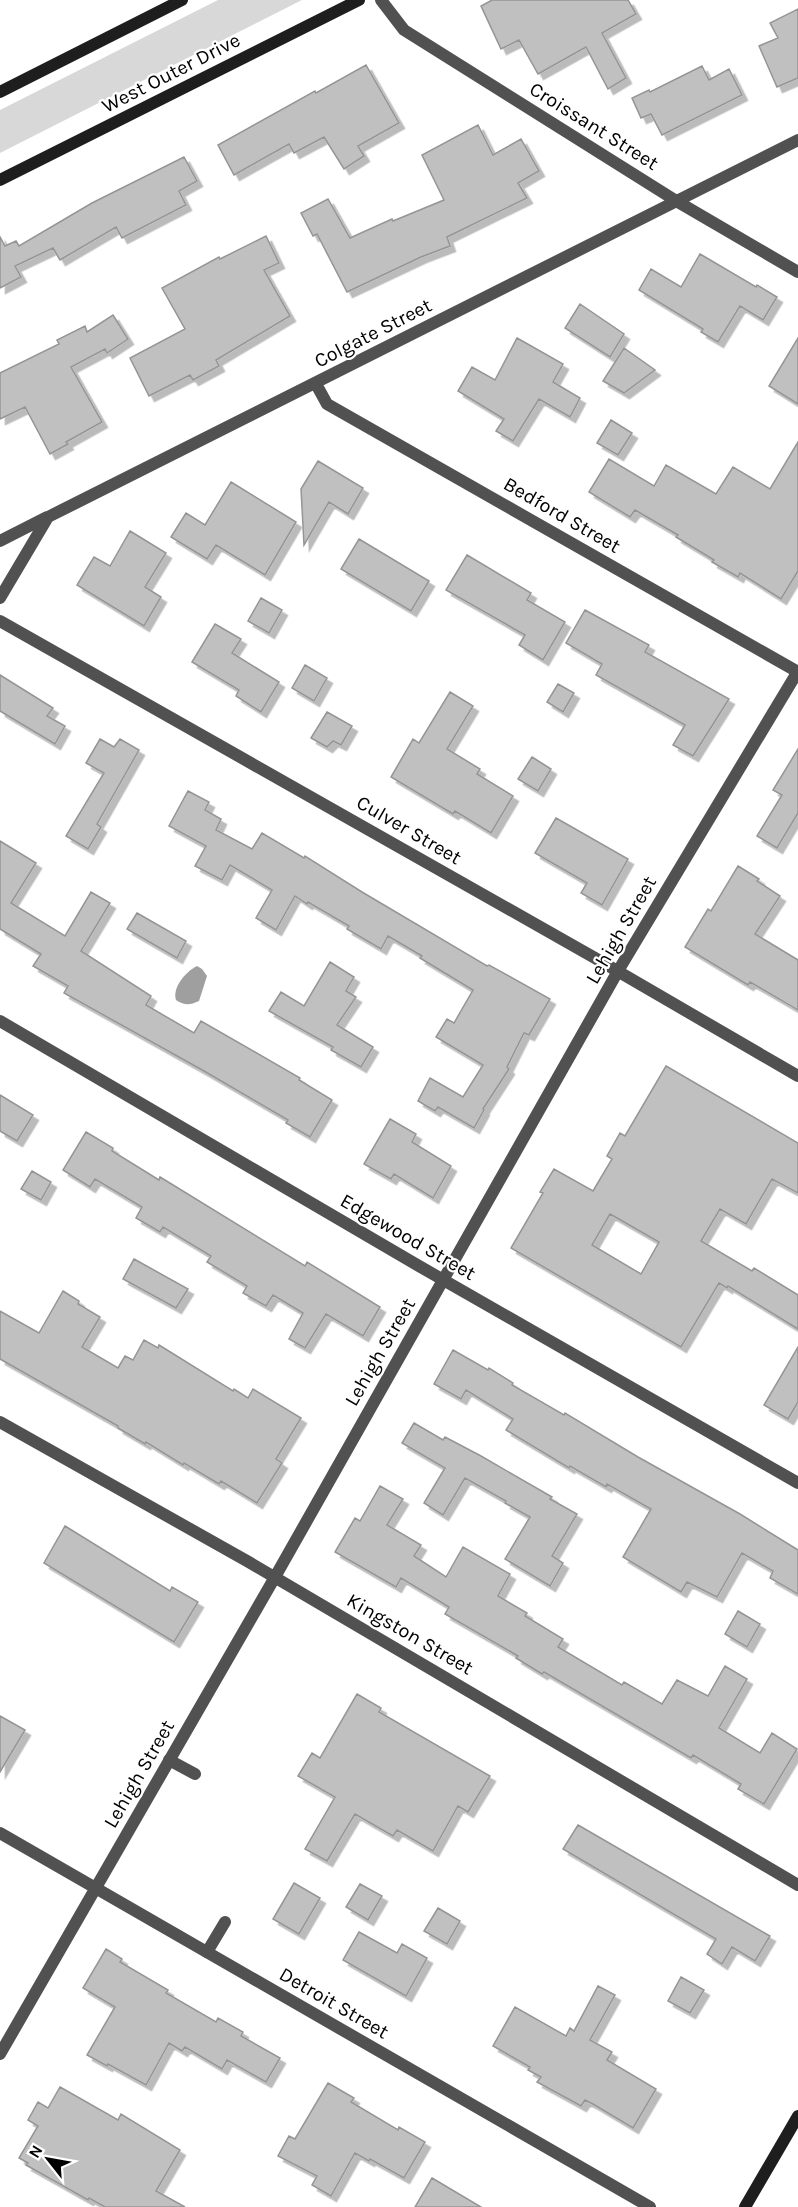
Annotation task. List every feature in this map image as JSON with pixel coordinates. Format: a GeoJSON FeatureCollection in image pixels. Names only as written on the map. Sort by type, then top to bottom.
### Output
{"type":"FeatureCollection","features":[{"type":"Feature","properties":{"kind":"main road"},"geometry":{"type":"LineString","coordinates":[[0,92],[182,0]]}},
{"type":"Feature","properties":{"kind":"main road","name":"West Outer Drive"},"geometry":{"type":"LineString","coordinates":[[0,180],[359,0]]}},
{"type":"Feature","properties":{"kind":"main road"},"geometry":{"type":"LineString","coordinates":[[745,2207],[798,2116]]}},
{"type":"Feature","properties":{"kind":"street","name":"Croissant Street"},"geometry":{"type":"LineString","coordinates":[[381,0],[404,30],[678,201],[798,272]]}},
{"type":"Feature","properties":{"kind":"street","name":"Colgate Street"},"geometry":{"type":"LineString","coordinates":[[0,541],[798,140]]}},
{"type":"Feature","properties":{"kind":"street","name":"Bedford Street"},"geometry":{"type":"LineString","coordinates":[[316,384],[327,404],[798,671]]}},
{"type":"Feature","properties":{"kind":"street"},"geometry":{"type":"LineString","coordinates":[[0,598],[48,517]]}},
{"type":"Feature","properties":{"kind":"street","name":"Culver Street"},"geometry":{"type":"LineString","coordinates":[[0,621],[618,971],[798,1076]]}},
{"type":"Feature","properties":{"kind":"street","name":"Lehigh Street"},"geometry":{"type":"LineString","coordinates":[[0,2054],[275,1577],[618,971],[798,671]]}},
{"type":"Feature","properties":{"kind":"street","name":"Edgewood Street"},"geometry":{"type":"LineString","coordinates":[[0,1021],[798,1483]]}},
{"type":"Feature","properties":{"kind":"street","name":"Kingston Street"},"geometry":{"type":"LineString","coordinates":[[0,1422],[275,1577],[798,1885]]}},
{"type":"Feature","properties":{"kind":"street"},"geometry":{"type":"LineString","coordinates":[[170,1760],[195,1774]]}},
{"type":"Feature","properties":{"kind":"street","name":"Detroit Street"},"geometry":{"type":"LineString","coordinates":[[0,1833],[650,2207]]}},
{"type":"Feature","properties":{"kind":"street"},"geometry":{"type":"LineString","coordinates":[[207,1952],[225,1922]]}},
{"type":"Feature","properties":{"kind":"shaded area"},"geometry":{"type":"Polygon","coordinates":[[[218,0],[302,0],[0,153],[0,110],[218,0]]]}},
{"type":"Feature","properties":{"kind":"shaded area"},"geometry":{"type":"Polygon","coordinates":[[[197,966],[207,976],[199,1001],[185,1004],[176,1000],[176,990],[184,976],[197,966]]]}},
{"type":"Feature","properties":{"kind":"building"},"geometry":{"type":"Polygon","coordinates":[[[492,0],[628,0],[636,14],[602,33],[626,78],[608,89],[586,47],[538,74],[519,40],[501,49],[481,6],[492,0]]]}},
{"type":"Feature","properties":{"kind":"building"},"geometry":{"type":"Polygon","coordinates":[[[798,9],[798,78],[777,87],[759,46],[778,38],[770,23],[798,9]]]}},
{"type":"Feature","properties":{"kind":"building"},"geometry":{"type":"Polygon","coordinates":[[[366,65],[399,123],[358,146],[364,156],[344,169],[324,137],[294,153],[289,144],[234,175],[218,145],[366,65]]]}},
{"type":"Feature","properties":{"kind":"building"},"geometry":{"type":"Polygon","coordinates":[[[702,66],[709,80],[729,69],[742,95],[662,135],[651,114],[641,118],[632,98],[649,90],[650,92],[702,66]]]}},
{"type":"Feature","properties":{"kind":"building"},"geometry":{"type":"Polygon","coordinates":[[[478,125],[493,155],[521,139],[539,171],[518,183],[527,198],[447,237],[450,246],[347,292],[317,234],[313,236],[301,213],[328,199],[350,238],[392,219],[393,221],[444,200],[422,155],[478,125]]]}},
{"type":"Feature","properties":{"kind":"building"},"geometry":{"type":"Polygon","coordinates":[[[184,157],[197,181],[179,191],[186,205],[122,238],[116,227],[60,260],[53,248],[15,266],[21,277],[0,288],[0,237],[5,246],[16,241],[19,246],[92,203],[184,157]]]}},
{"type":"Feature","properties":{"kind":"building"},"geometry":{"type":"Polygon","coordinates":[[[266,236],[279,263],[264,270],[290,316],[216,360],[219,366],[193,380],[190,375],[149,396],[130,358],[185,329],[162,288],[219,257],[220,259],[266,236]]]}},
{"type":"Feature","properties":{"kind":"building"},"geometry":{"type":"Polygon","coordinates":[[[700,254],[777,297],[763,320],[740,306],[718,342],[701,332],[703,329],[639,290],[651,269],[681,287],[700,254]]]}},
{"type":"Feature","properties":{"kind":"building"},"geometry":{"type":"Polygon","coordinates":[[[580,304],[624,334],[610,357],[565,328],[580,304]]]}},
{"type":"Feature","properties":{"kind":"building"},"geometry":{"type":"Polygon","coordinates":[[[113,315],[128,339],[107,353],[105,349],[71,367],[102,422],[66,442],[68,444],[50,454],[25,407],[0,419],[0,373],[59,344],[57,340],[85,326],[87,332],[113,315]]]}},
{"type":"Feature","properties":{"kind":"building"},"geometry":{"type":"Polygon","coordinates":[[[517,338],[563,364],[553,382],[580,398],[570,417],[539,399],[513,441],[496,431],[504,419],[458,391],[472,367],[495,380],[517,338]]]}},
{"type":"Feature","properties":{"kind":"building"},"geometry":{"type":"Polygon","coordinates":[[[798,338],[798,404],[769,386],[798,338]]]}},
{"type":"Feature","properties":{"kind":"building"},"geometry":{"type":"Polygon","coordinates":[[[624,348],[655,370],[624,393],[603,381],[624,348]]]}},
{"type":"Feature","properties":{"kind":"building"},"geometry":{"type":"Polygon","coordinates":[[[611,420],[632,433],[618,455],[597,443],[611,420]]]}},
{"type":"Feature","properties":{"kind":"building"},"geometry":{"type":"Polygon","coordinates":[[[798,442],[798,571],[781,599],[740,573],[738,577],[712,562],[714,560],[676,537],[678,535],[635,510],[630,517],[589,492],[609,459],[654,486],[666,465],[716,494],[733,467],[770,489],[798,442]]]}},
{"type":"Feature","properties":{"kind":"building"},"geometry":{"type":"Polygon","coordinates":[[[318,461],[363,488],[348,514],[329,502],[304,545],[301,489],[318,461]]]}},
{"type":"Feature","properties":{"kind":"building"},"geometry":{"type":"Polygon","coordinates":[[[231,482],[296,522],[265,575],[216,545],[207,559],[171,537],[186,513],[205,525],[231,482]]]}},
{"type":"Feature","properties":{"kind":"building"},"geometry":{"type":"Polygon","coordinates":[[[130,531],[166,553],[145,587],[161,597],[144,626],[77,585],[94,557],[110,566],[130,531]]]}},
{"type":"Feature","properties":{"kind":"building"},"geometry":{"type":"Polygon","coordinates":[[[359,539],[429,581],[411,611],[341,569],[359,539]]]}},
{"type":"Feature","properties":{"kind":"building"},"geometry":{"type":"Polygon","coordinates":[[[467,555],[531,593],[527,600],[565,622],[543,660],[519,645],[525,635],[446,590],[467,555]]]}},
{"type":"Feature","properties":{"kind":"building"},"geometry":{"type":"Polygon","coordinates":[[[261,598],[282,610],[269,633],[248,621],[261,598]]]}},
{"type":"Feature","properties":{"kind":"building"},"geometry":{"type":"Polygon","coordinates":[[[585,610],[649,645],[645,652],[729,699],[693,756],[673,745],[685,725],[596,675],[602,664],[566,643],[585,610]]]}},
{"type":"Feature","properties":{"kind":"building"},"geometry":{"type":"Polygon","coordinates":[[[215,624],[241,639],[232,653],[279,682],[261,712],[236,696],[239,690],[192,662],[215,624]]]}},
{"type":"Feature","properties":{"kind":"building"},"geometry":{"type":"Polygon","coordinates":[[[305,665],[327,678],[314,701],[292,688],[305,665]]]}},
{"type":"Feature","properties":{"kind":"building"},"geometry":{"type":"Polygon","coordinates":[[[0,675],[53,708],[47,716],[65,726],[55,744],[0,711],[0,675]]]}},
{"type":"Feature","properties":{"kind":"building"},"geometry":{"type":"Polygon","coordinates":[[[558,684],[574,693],[563,712],[547,702],[558,684]]]}},
{"type":"Feature","properties":{"kind":"building"},"geometry":{"type":"Polygon","coordinates":[[[450,692],[473,706],[447,749],[480,769],[477,774],[513,796],[491,833],[455,811],[453,814],[391,777],[413,739],[419,743],[450,692]]]}},
{"type":"Feature","properties":{"kind":"building"},"geometry":{"type":"Polygon","coordinates":[[[327,712],[352,726],[341,745],[333,741],[327,747],[311,738],[327,712]]]}},
{"type":"Feature","properties":{"kind":"building"},"geometry":{"type":"Polygon","coordinates":[[[100,739],[114,747],[120,739],[139,750],[97,824],[101,827],[88,849],[66,836],[104,773],[86,763],[100,739]]]}},
{"type":"Feature","properties":{"kind":"building"},"geometry":{"type":"Polygon","coordinates":[[[798,749],[798,813],[777,848],[757,836],[782,795],[773,790],[798,749]]]}},
{"type":"Feature","properties":{"kind":"building"},"geometry":{"type":"Polygon","coordinates":[[[532,757],[551,769],[538,791],[518,779],[532,757]]]}},
{"type":"Feature","properties":{"kind":"building"},"geometry":{"type":"Polygon","coordinates":[[[188,791],[209,802],[205,810],[221,819],[216,830],[252,849],[262,833],[304,858],[305,856],[487,966],[489,965],[550,999],[529,1035],[524,1033],[507,1067],[509,1069],[483,1109],[474,1128],[438,1107],[435,1111],[418,1101],[430,1078],[463,1097],[483,1065],[436,1037],[447,1019],[454,1023],[473,990],[388,936],[381,949],[347,929],[349,926],[295,896],[276,930],[256,918],[272,890],[230,865],[222,880],[195,866],[206,846],[169,826],[188,791]]]}},
{"type":"Feature","properties":{"kind":"building"},"geometry":{"type":"Polygon","coordinates":[[[556,818],[628,859],[602,905],[581,893],[587,883],[535,853],[556,818]]]}},
{"type":"Feature","properties":{"kind":"building"},"geometry":{"type":"Polygon","coordinates":[[[0,841],[36,863],[11,903],[65,936],[91,892],[110,903],[81,951],[151,996],[146,1005],[194,1033],[201,1021],[300,1078],[299,1080],[332,1100],[310,1137],[286,1123],[288,1120],[64,993],[68,986],[33,966],[41,954],[0,929],[0,841]]]}},
{"type":"Feature","properties":{"kind":"building"},"geometry":{"type":"Polygon","coordinates":[[[738,866],[780,896],[755,934],[798,960],[798,1010],[750,982],[748,985],[685,947],[708,909],[711,911],[738,866]]]}},
{"type":"Feature","properties":{"kind":"building"},"geometry":{"type":"Polygon","coordinates":[[[137,913],[186,941],[177,958],[127,929],[137,913]]]}},
{"type":"Feature","properties":{"kind":"building"},"geometry":{"type":"Polygon","coordinates":[[[330,962],[354,977],[346,991],[356,997],[337,1025],[373,1047],[361,1067],[331,1050],[333,1047],[269,1011],[281,992],[304,1006],[330,962]]]}},
{"type":"Feature","properties":{"kind":"building"},"geometry":{"type":"Polygon","coordinates":[[[666,1066],[798,1143],[798,1193],[772,1179],[746,1224],[720,1209],[701,1241],[752,1271],[754,1268],[798,1295],[798,1329],[728,1286],[727,1288],[719,1283],[681,1347],[511,1248],[543,1193],[540,1192],[554,1169],[593,1191],[612,1159],[607,1156],[620,1133],[625,1136],[666,1066]],[[610,1214],[592,1245],[641,1274],[659,1242],[610,1214]]]}},
{"type":"Feature","properties":{"kind":"building"},"geometry":{"type":"Polygon","coordinates":[[[0,1095],[33,1115],[17,1141],[0,1131],[0,1095]]]}},
{"type":"Feature","properties":{"kind":"building"},"geometry":{"type":"Polygon","coordinates":[[[390,1119],[416,1134],[412,1142],[451,1166],[433,1198],[394,1174],[391,1179],[364,1164],[390,1119]]]}},
{"type":"Feature","properties":{"kind":"building"},"geometry":{"type":"Polygon","coordinates":[[[86,1132],[159,1180],[160,1177],[305,1266],[307,1262],[380,1307],[363,1336],[326,1314],[305,1348],[289,1339],[303,1313],[273,1295],[266,1306],[243,1293],[247,1286],[207,1262],[211,1256],[163,1227],[160,1232],[136,1218],[142,1207],[95,1179],[90,1187],[63,1170],[86,1132]]]}},
{"type":"Feature","properties":{"kind":"building"},"geometry":{"type":"Polygon","coordinates":[[[32,1171],[51,1182],[41,1200],[21,1189],[32,1171]]]}},
{"type":"Feature","properties":{"kind":"building"},"geometry":{"type":"Polygon","coordinates":[[[134,1259],[188,1289],[176,1308],[123,1279],[134,1259]]]}},
{"type":"Feature","properties":{"kind":"building"},"geometry":{"type":"Polygon","coordinates":[[[63,1291],[79,1301],[78,1304],[100,1317],[82,1347],[118,1368],[125,1356],[133,1360],[144,1340],[158,1348],[159,1345],[233,1391],[234,1389],[248,1398],[253,1389],[301,1418],[276,1459],[282,1463],[257,1503],[221,1481],[219,1484],[146,1442],[145,1444],[118,1426],[0,1359],[0,1311],[39,1333],[63,1291]]]}},
{"type":"Feature","properties":{"kind":"building"},"geometry":{"type":"Polygon","coordinates":[[[798,1347],[798,1402],[788,1419],[764,1405],[798,1347]]]}},
{"type":"Feature","properties":{"kind":"building"},"geometry":{"type":"Polygon","coordinates":[[[453,1350],[488,1370],[489,1368],[513,1383],[512,1385],[564,1415],[565,1413],[798,1550],[798,1594],[770,1578],[773,1571],[742,1553],[717,1597],[687,1582],[681,1592],[623,1557],[651,1509],[607,1484],[606,1487],[570,1466],[569,1468],[506,1430],[513,1419],[466,1390],[461,1399],[434,1384],[453,1350]]]}},
{"type":"Feature","properties":{"kind":"building"},"geometry":{"type":"Polygon","coordinates":[[[414,1423],[443,1440],[445,1437],[481,1456],[577,1514],[552,1556],[563,1563],[550,1586],[505,1559],[530,1517],[505,1503],[506,1501],[465,1478],[443,1515],[424,1503],[445,1468],[402,1443],[414,1423]]]}},
{"type":"Feature","properties":{"kind":"building"},"geometry":{"type":"Polygon","coordinates":[[[380,1486],[403,1499],[387,1525],[421,1545],[414,1556],[446,1577],[463,1547],[510,1574],[498,1596],[527,1613],[525,1616],[563,1639],[558,1647],[622,1685],[624,1682],[662,1704],[677,1680],[708,1696],[725,1666],[747,1679],[719,1728],[760,1753],[772,1733],[797,1749],[764,1804],[738,1789],[741,1784],[693,1755],[691,1758],[544,1672],[542,1674],[516,1658],[518,1656],[445,1614],[449,1607],[401,1578],[396,1587],[335,1552],[355,1518],[360,1521],[380,1486]]]}},
{"type":"Feature","properties":{"kind":"building"},"geometry":{"type":"Polygon","coordinates":[[[65,1526],[170,1591],[172,1587],[198,1602],[174,1642],[44,1563],[65,1526]]]}},
{"type":"Feature","properties":{"kind":"building"},"geometry":{"type":"Polygon","coordinates":[[[738,1611],[760,1624],[747,1647],[725,1634],[738,1611]]]}},
{"type":"Feature","properties":{"kind":"building"},"geometry":{"type":"Polygon","coordinates":[[[357,1694],[381,1708],[379,1712],[490,1776],[468,1812],[458,1806],[433,1851],[397,1830],[393,1836],[355,1814],[327,1861],[305,1849],[335,1797],[298,1776],[312,1753],[320,1758],[357,1694]]]}},
{"type":"Feature","properties":{"kind":"building"},"geometry":{"type":"Polygon","coordinates":[[[0,1716],[25,1730],[0,1772],[0,1716]]]}},
{"type":"Feature","properties":{"kind":"building"},"geometry":{"type":"Polygon","coordinates":[[[578,1825],[770,1936],[755,1961],[732,1947],[722,1964],[707,1954],[716,1939],[563,1849],[578,1825]]]}},
{"type":"Feature","properties":{"kind":"building"},"geometry":{"type":"Polygon","coordinates":[[[294,1883],[320,1898],[299,1934],[273,1919],[294,1883]]]}},
{"type":"Feature","properties":{"kind":"building"},"geometry":{"type":"Polygon","coordinates":[[[360,1884],[382,1896],[368,1920],[346,1907],[360,1884]]]}},
{"type":"Feature","properties":{"kind":"building"},"geometry":{"type":"Polygon","coordinates":[[[438,1908],[460,1921],[447,1944],[424,1931],[438,1908]]]}},
{"type":"Feature","properties":{"kind":"building"},"geometry":{"type":"Polygon","coordinates":[[[359,1932],[397,1953],[402,1944],[427,1958],[406,1996],[343,1960],[359,1932]]]}},
{"type":"Feature","properties":{"kind":"building"},"geometry":{"type":"Polygon","coordinates":[[[106,1949],[122,1959],[120,1962],[168,1990],[166,1993],[216,2022],[218,2018],[243,2032],[241,2036],[280,2058],[266,2082],[227,2060],[222,2069],[185,2047],[182,2051],[169,2043],[146,2085],[87,2055],[115,2007],[83,1988],[106,1949]]]}},
{"type":"Feature","properties":{"kind":"building"},"geometry":{"type":"Polygon","coordinates":[[[681,1977],[704,1990],[690,2013],[668,2001],[681,1977]]]}},
{"type":"Feature","properties":{"kind":"building"},"geometry":{"type":"Polygon","coordinates":[[[598,1986],[615,1995],[590,2040],[612,2052],[607,2060],[656,2089],[633,2128],[585,2100],[581,2106],[537,2082],[541,2077],[528,2070],[530,2067],[493,2046],[515,2007],[566,2036],[570,2028],[574,2031],[598,1986]]]}},
{"type":"Feature","properties":{"kind":"building"},"geometry":{"type":"Polygon","coordinates":[[[328,2083],[354,2098],[351,2102],[398,2130],[399,2127],[425,2142],[404,2178],[355,2153],[331,2196],[312,2185],[317,2176],[278,2156],[289,2136],[295,2139],[328,2083]]]}},
{"type":"Feature","properties":{"kind":"building"},"geometry":{"type":"Polygon","coordinates":[[[60,2087],[118,2120],[121,2114],[180,2150],[156,2191],[185,2207],[105,2207],[26,2165],[28,2163],[19,2158],[38,2126],[28,2120],[38,2102],[48,2108],[60,2087]]]}},
{"type":"Feature","properties":{"kind":"building"},"geometry":{"type":"Polygon","coordinates":[[[432,2178],[481,2207],[415,2207],[432,2178]]]}}]}
